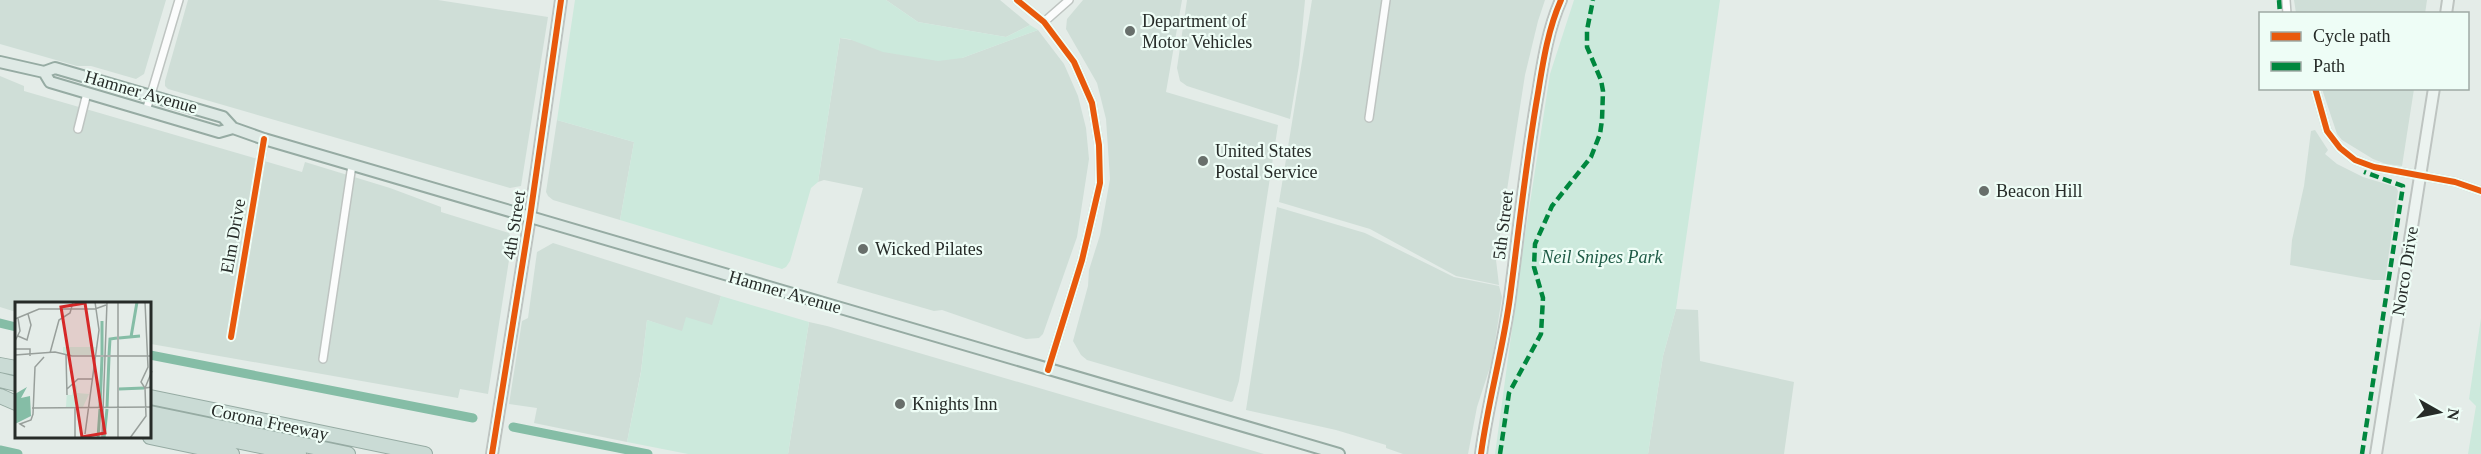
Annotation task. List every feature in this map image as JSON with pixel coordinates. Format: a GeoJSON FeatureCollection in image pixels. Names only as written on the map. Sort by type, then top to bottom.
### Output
{"type":"FeatureCollection","features":[{"type":"Feature","properties":{"kind":"highway"},"geometry":{"type":"LineString","coordinates":[[0,365],[15,368]]}},
{"type":"Feature","properties":{"kind":"highway"},"geometry":{"type":"LineString","coordinates":[[0,373],[15,374]]}},
{"type":"Feature","properties":{"kind":"highway"},"geometry":{"type":"LineString","coordinates":[[0,380],[15,384]]}},
{"type":"Feature","properties":{"kind":"highway"},"geometry":{"type":"LineString","coordinates":[[0,389],[15,393]]}},
{"type":"Feature","properties":{"kind":"highway"},"geometry":{"type":"LineString","coordinates":[[0,396],[15,403]]}},
{"type":"Feature","properties":{"kind":"highway","name":"Corona Freeway"},"geometry":{"type":"LineString","coordinates":[[152,397],[425,454]]}},
{"type":"Feature","properties":{"kind":"highway"},"geometry":{"type":"LineString","coordinates":[[0,404],[15,408]]}},
{"type":"Feature","properties":{"kind":"highway"},"geometry":{"type":"LineString","coordinates":[[152,413],[348,454]]}},
{"type":"Feature","properties":{"kind":"highway"},"geometry":{"type":"LineString","coordinates":[[152,423],[299,454]]}},
{"type":"Feature","properties":{"kind":"highway"},"geometry":{"type":"LineString","coordinates":[[152,436],[232,454]]}},
{"type":"Feature","properties":{"kind":"main road","name":"Hamner Avenue"},"geometry":{"type":"LineString","coordinates":[[0,62],[44,72],[55,68],[151,95],[223,117],[233,128],[264,139],[1339,454]]}},
{"type":"Feature","properties":{"kind":"main road","name":"Hamner Avenue"},"geometry":{"type":"LineString","coordinates":[[44,72],[50,82],[146,111],[219,132],[233,128]]}},
{"type":"Feature","properties":{"kind":"street"},"geometry":{"type":"LineString","coordinates":[[146,111],[179,0]]}},
{"type":"Feature","properties":{"kind":"street","name":"4th Street"},"geometry":{"type":"LineString","coordinates":[[493,449],[531,217],[561,0]]}},
{"type":"Feature","properties":{"kind":"street"},"geometry":{"type":"LineString","coordinates":[[1017,0],[1044,22],[1074,62],[1092,103],[1099,145],[1100,183],[1082,260],[1048,370]]}},
{"type":"Feature","properties":{"kind":"street"},"geometry":{"type":"LineString","coordinates":[[1044,22],[1069,0]]}},
{"type":"Feature","properties":{"kind":"street"},"geometry":{"type":"LineString","coordinates":[[1369,118],[1386,0]]}},
{"type":"Feature","properties":{"kind":"street","name":"5th Street"},"geometry":{"type":"LineString","coordinates":[[1481,454],[1508,310],[1524,174],[1544,59],[1561,0]]}},
{"type":"Feature","properties":{"kind":"street"},"geometry":{"type":"LineString","coordinates":[[2316,90],[2327,131],[2340,148],[2355,160],[2374,167],[2455,182],[2481,191]]}},
{"type":"Feature","properties":{"kind":"street","name":"Norco Drive"},"geometry":{"type":"LineString","coordinates":[[2376,454],[2434,90]]}},
{"type":"Feature","properties":{"kind":"street"},"geometry":{"type":"LineString","coordinates":[[78,129],[87,93]]}},
{"type":"Feature","properties":{"kind":"street","name":"Elm Drive"},"geometry":{"type":"LineString","coordinates":[[231,337],[264,139]]}},
{"type":"Feature","properties":{"kind":"street"},"geometry":{"type":"LineString","coordinates":[[323,359],[352,165]]}},
{"type":"Feature","properties":{"kind":"shaded area"},"geometry":{"type":"Polygon","coordinates":[[[0,0],[166,0],[144,74],[136,79],[91,66],[77,66],[0,44],[0,0]]]}},
{"type":"Feature","properties":{"kind":"shaded area"},"geometry":{"type":"Polygon","coordinates":[[[188,0],[438,0],[548,17],[521,186],[510,188],[168,89],[165,81],[188,0]]]}},
{"type":"Feature","properties":{"kind":"shaded area"},"geometry":{"type":"Polygon","coordinates":[[[886,0],[1000,0],[1030,25],[1006,37],[918,22],[886,0]]]}},
{"type":"Feature","properties":{"kind":"shaded area"},"geometry":{"type":"Polygon","coordinates":[[[1083,0],[1182,0],[1166,92],[1278,125],[1239,381],[1231,402],[1087,360],[1081,355],[1073,341],[1088,286],[1089,270],[1100,235],[1110,179],[1106,119],[1097,83],[1066,29],[1067,19],[1083,0]]]}},
{"type":"Feature","properties":{"kind":"shaded area"},"geometry":{"type":"Polygon","coordinates":[[[1187,0],[1305,0],[1299,65],[1290,119],[1187,86],[1180,81],[1177,68],[1187,0]]]}},
{"type":"Feature","properties":{"kind":"shaded area"},"geometry":{"type":"Polygon","coordinates":[[[1312,0],[1545,0],[1525,75],[1496,260],[1499,285],[1456,276],[1370,229],[1279,202],[1312,0]]]}},
{"type":"Feature","properties":{"kind":"shaded area"},"geometry":{"type":"Polygon","coordinates":[[[2294,0],[2427,0],[2425,12],[2296,12],[2294,0]]]}},
{"type":"Feature","properties":{"kind":"shaded area"},"geometry":{"type":"Polygon","coordinates":[[[1038,30],[1064,64],[1078,96],[1086,128],[1089,159],[1077,237],[1043,334],[1039,338],[1026,339],[942,310],[934,311],[837,283],[863,188],[824,180],[818,182],[840,38],[962,58],[1038,30]]]}},
{"type":"Feature","properties":{"kind":"shaded area"},"geometry":{"type":"Polygon","coordinates":[[[0,76],[24,86],[24,91],[302,172],[305,162],[390,188],[441,207],[441,212],[509,233],[512,241],[488,394],[460,389],[458,398],[152,344],[152,302],[15,302],[15,312],[0,307],[0,76]]]}},
{"type":"Feature","properties":{"kind":"shaded area"},"geometry":{"type":"Polygon","coordinates":[[[2322,90],[2414,90],[2402,166],[2386,164],[2373,159],[2342,140],[2337,134],[2322,90]]]}},
{"type":"Feature","properties":{"kind":"shaded area"},"geometry":{"type":"Polygon","coordinates":[[[557,120],[634,142],[620,220],[553,200],[548,196],[546,192],[557,120]]]}},
{"type":"Feature","properties":{"kind":"shaded area"},"geometry":{"type":"Polygon","coordinates":[[[2315,130],[2328,150],[2325,154],[2337,164],[2363,177],[2396,187],[2398,191],[2385,280],[2373,280],[2290,265],[2292,240],[2304,186],[2311,131],[2315,130]]]}},
{"type":"Feature","properties":{"kind":"shaded area"},"geometry":{"type":"Polygon","coordinates":[[[1277,207],[1365,233],[1454,277],[1499,286],[1502,297],[1492,361],[1477,407],[1468,454],[1403,454],[1386,448],[1386,445],[1336,430],[1246,410],[1277,207]]]}},
{"type":"Feature","properties":{"kind":"shaded area"},"geometry":{"type":"Polygon","coordinates":[[[553,243],[721,296],[713,325],[682,332],[647,320],[641,371],[627,442],[534,423],[537,408],[509,404],[522,321],[528,318],[537,252],[553,243]]]}},
{"type":"Feature","properties":{"kind":"shaded area"},"geometry":{"type":"Polygon","coordinates":[[[1676,309],[1698,310],[1700,361],[1794,382],[1784,454],[1648,454],[1663,356],[1676,309]]]}},
{"type":"Feature","properties":{"kind":"shaded area"},"geometry":{"type":"Polygon","coordinates":[[[809,322],[827,326],[1264,454],[788,454],[809,322]]]}},
{"type":"Feature","properties":{"kind":"green space"},"geometry":{"type":"Polygon","coordinates":[[[575,0],[886,0],[918,22],[1006,37],[1030,25],[1038,30],[962,58],[938,61],[883,52],[849,39],[840,38],[818,182],[811,188],[790,261],[782,269],[620,220],[634,142],[557,120],[575,0]]]}},
{"type":"Feature","properties":{"kind":"green space","name":"Neil Snipes Park"},"geometry":{"type":"Polygon","coordinates":[[[1574,0],[1720,0],[1676,309],[1663,356],[1648,454],[1495,454],[1550,74],[1574,0]]]}},
{"type":"Feature","properties":{"kind":"green space"},"geometry":{"type":"Polygon","coordinates":[[[721,296],[809,322],[788,454],[688,454],[627,442],[641,372],[647,320],[682,331],[686,317],[712,325],[721,296]]]}},
{"type":"Feature","properties":{"kind":"green space"},"geometry":{"type":"Polygon","coordinates":[[[2481,318],[2481,454],[2468,454],[2476,406],[2469,399],[2481,318]]]}},
{"type":"Feature","properties":{"kind":"waterway"},"geometry":{"type":"LineString","coordinates":[[0,323],[15,327]]}},
{"type":"Feature","properties":{"kind":"waterway"},"geometry":{"type":"LineString","coordinates":[[152,355],[473,418]]}},
{"type":"Feature","properties":{"kind":"waterway"},"geometry":{"type":"LineString","coordinates":[[513,427],[648,454]]}},
{"type":"Feature","properties":{"kind":"waterway"},"geometry":{"type":"LineString","coordinates":[[0,450],[18,454]]}},
{"type":"Feature","properties":{"kind":"marked path"},"geometry":{"type":"LineString","coordinates":[[1500,454],[1509,393],[1541,334],[1543,298],[1534,267],[1535,244],[1552,206],[1591,157],[1600,134],[1603,91],[1601,80],[1587,47],[1587,30],[1593,0]]}},
{"type":"Feature","properties":{"kind":"marked path"},"geometry":{"type":"LineString","coordinates":[[2279,0],[2280,12]]}},
{"type":"Feature","properties":{"kind":"marked path"},"geometry":{"type":"LineString","coordinates":[[2362,454],[2403,186],[2364,172]]}},
{"type":"Feature","properties":{"kind":"cycle path"},"geometry":{"type":"LineString","coordinates":[[492,454],[530,217],[561,0]]}},
{"type":"Feature","properties":{"kind":"cycle path"},"geometry":{"type":"LineString","coordinates":[[1017,0],[1044,22],[1074,62],[1092,103],[1099,145],[1100,183],[1082,260],[1048,370]]}},
{"type":"Feature","properties":{"kind":"cycle path"},"geometry":{"type":"LineString","coordinates":[[1481,454],[1507,317],[1542,69],[1549,34],[1561,0]]}},
{"type":"Feature","properties":{"kind":"cycle path"},"geometry":{"type":"LineString","coordinates":[[2316,90],[2327,131],[2340,148],[2355,160],[2374,167],[2455,182],[2481,191]]}},
{"type":"Feature","properties":{"kind":"cycle path"},"geometry":{"type":"LineString","coordinates":[[231,337],[264,139]]}},
{"type":"Feature","properties":{"kind":"place","name":"Department of Motor Vehicles"},"geometry":{"type":"Point","coordinates":[1130,31]}},
{"type":"Feature","properties":{"kind":"place","name":"United States Postal Service"},"geometry":{"type":"Point","coordinates":[1203,161]}},
{"type":"Feature","properties":{"kind":"place","name":"Beacon Hill"},"geometry":{"type":"Point","coordinates":[1984,191]}},
{"type":"Feature","properties":{"kind":"place","name":"Wicked Pilates"},"geometry":{"type":"Point","coordinates":[863,249]}},
{"type":"Feature","properties":{"kind":"place","name":"Knights Inn"},"geometry":{"type":"Point","coordinates":[900,404]}}]}
